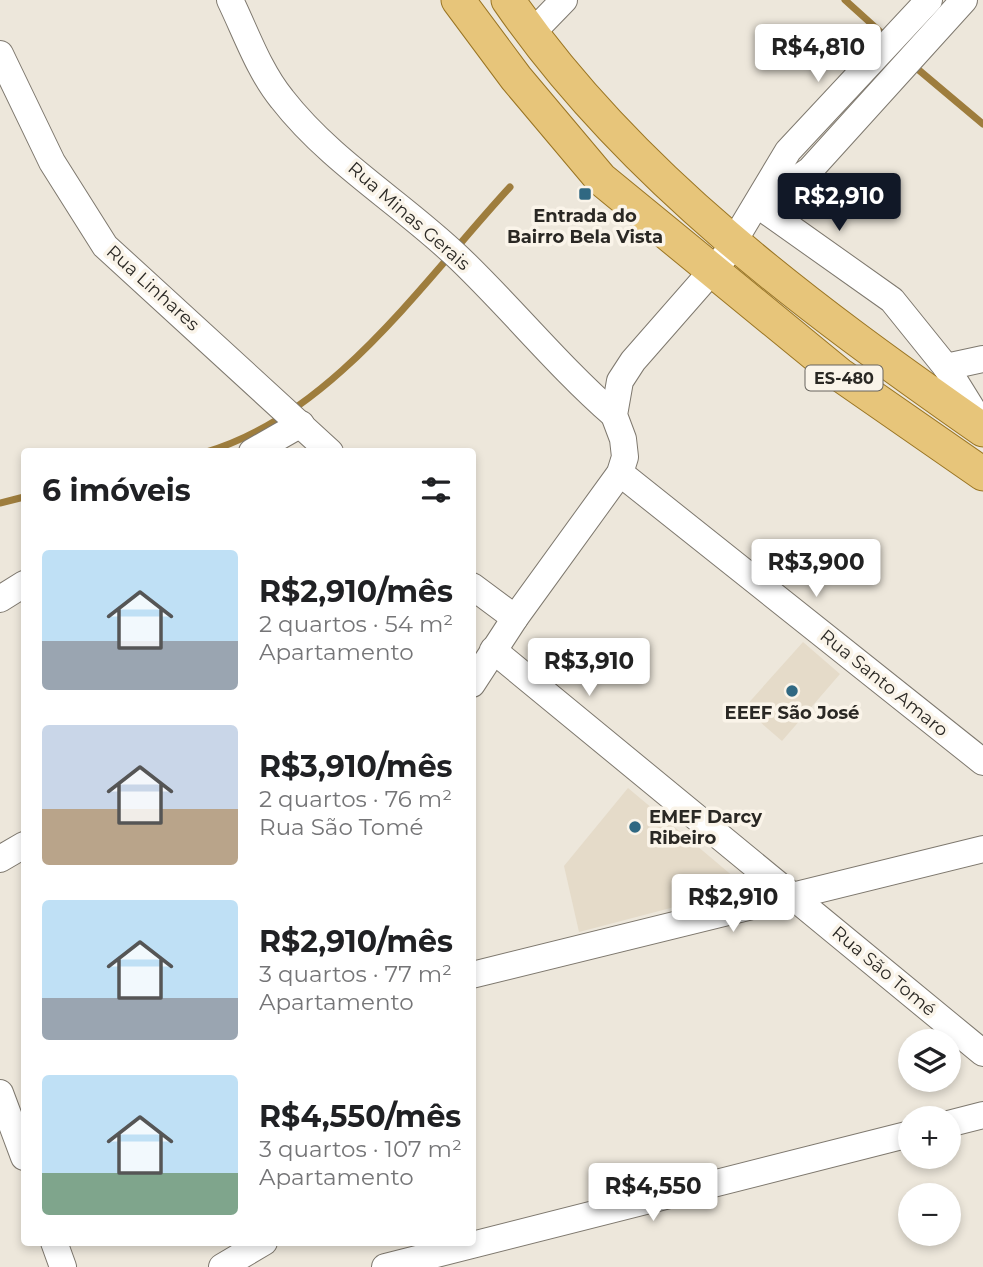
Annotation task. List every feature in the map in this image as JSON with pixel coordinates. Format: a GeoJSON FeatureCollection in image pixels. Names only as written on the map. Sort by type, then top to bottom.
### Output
{"type":"FeatureCollection","features":[{"type":"Feature","properties":{"kind":"main road","name":"ES-480"},"geometry":{"type":"LineString","coordinates":[[458,0],[516,78],[601,179],[839,374],[983,474]]}},
{"type":"Feature","properties":{"kind":"main road","name":"ES-480"},"geometry":{"type":"LineString","coordinates":[[508,0],[531,34],[668,184],[813,308],[983,429]]}},
{"type":"Feature","properties":{"kind":"street","name":"Rua Minas Gerais"},"geometry":{"type":"LineString","coordinates":[[230,0],[279,97],[298,119],[313,135],[427,227],[515,312],[587,392],[614,415]]}},
{"type":"Feature","properties":{"kind":"street"},"geometry":{"type":"LineString","coordinates":[[531,34],[565,0]]}},
{"type":"Feature","properties":{"kind":"street"},"geometry":{"type":"LineString","coordinates":[[476,678],[515,618],[620,473],[625,457],[623,439],[614,415],[620,381],[633,361],[714,271],[758,205],[788,151],[929,0]]}},
{"type":"Feature","properties":{"kind":"street"},"geometry":{"type":"LineString","coordinates":[[758,205],[810,170],[964,0]]}},
{"type":"Feature","properties":{"kind":"street","name":"Rua Linhares"},"geometry":{"type":"LineString","coordinates":[[0,54],[52,162],[105,246],[326,448]]}},
{"type":"Feature","properties":{"kind":"street"},"geometry":{"type":"LineString","coordinates":[[758,205],[892,300],[946,367],[983,429]]}},
{"type":"Feature","properties":{"kind":"street"},"geometry":{"type":"LineString","coordinates":[[946,367],[983,359]]}},
{"type":"Feature","properties":{"kind":"street"},"geometry":{"type":"LineString","coordinates":[[259,448],[301,424]]}},
{"type":"Feature","properties":{"kind":"street","name":"Rua Santo Amaro"},"geometry":{"type":"LineString","coordinates":[[620,473],[983,762]]}},
{"type":"Feature","properties":{"kind":"street"},"geometry":{"type":"LineString","coordinates":[[0,599],[21,586]]}},
{"type":"Feature","properties":{"kind":"street"},"geometry":{"type":"LineString","coordinates":[[476,589],[515,618]]}},
{"type":"Feature","properties":{"kind":"street","name":"Rua São Tomé"},"geometry":{"type":"LineString","coordinates":[[493,650],[983,1053]]}},
{"type":"Feature","properties":{"kind":"street"},"geometry":{"type":"LineString","coordinates":[[0,859],[21,847]]}},
{"type":"Feature","properties":{"kind":"street"},"geometry":{"type":"LineString","coordinates":[[476,974],[983,849]]}},
{"type":"Feature","properties":{"kind":"street"},"geometry":{"type":"LineString","coordinates":[[0,1093],[21,1148]]}},
{"type":"Feature","properties":{"kind":"street"},"geometry":{"type":"LineString","coordinates":[[961,1121],[983,1115]]}},
{"type":"Feature","properties":{"kind":"street"},"geometry":{"type":"LineString","coordinates":[[476,1244],[898,1137]]}},
{"type":"Feature","properties":{"kind":"street"},"geometry":{"type":"LineString","coordinates":[[55,1246],[63,1267]]}},
{"type":"Feature","properties":{"kind":"street"},"geometry":{"type":"LineString","coordinates":[[222,1267],[257,1246]]}},
{"type":"Feature","properties":{"kind":"street"},"geometry":{"type":"LineString","coordinates":[[267,1267],[270,1246]]}},
{"type":"Feature","properties":{"kind":"street"},"geometry":{"type":"LineString","coordinates":[[385,1267],[468,1246]]}},
{"type":"Feature","properties":{"kind":"shaded area","name":"EEEF São José"},"geometry":{"type":"Polygon","coordinates":[[[803,642],[840,674],[782,741],[744,708],[803,642]]]}},
{"type":"Feature","properties":{"kind":"shaded area","name":"EMEF Darcy Ribeiro"},"geometry":{"type":"Polygon","coordinates":[[[628,788],[747,888],[579,932],[564,866],[628,788]]]}},
{"type":"Feature","properties":{"kind":"waterway"},"geometry":{"type":"LineString","coordinates":[[845,0],[886,37]]}},
{"type":"Feature","properties":{"kind":"waterway"},"geometry":{"type":"LineString","coordinates":[[914,66],[983,124]]}},
{"type":"Feature","properties":{"kind":"waterway"},"geometry":{"type":"LineString","coordinates":[[216,448],[252,434],[295,408],[335,376],[410,302],[510,187]]}},
{"type":"Feature","properties":{"kind":"waterway"},"geometry":{"type":"LineString","coordinates":[[0,503],[21,498]]}},
{"type":"Feature","properties":{"kind":"place","name":"Entrada do Bairro Bela Vista"},"geometry":{"type":"Point","coordinates":[585,194]}},
{"type":"Feature","properties":{"kind":"place","name":"EEEF São José"},"geometry":{"type":"Point","coordinates":[792,691]}},
{"type":"Feature","properties":{"kind":"place","name":"EMEF Darcy Ribeiro"},"geometry":{"type":"Point","coordinates":[635,827]}}]}
